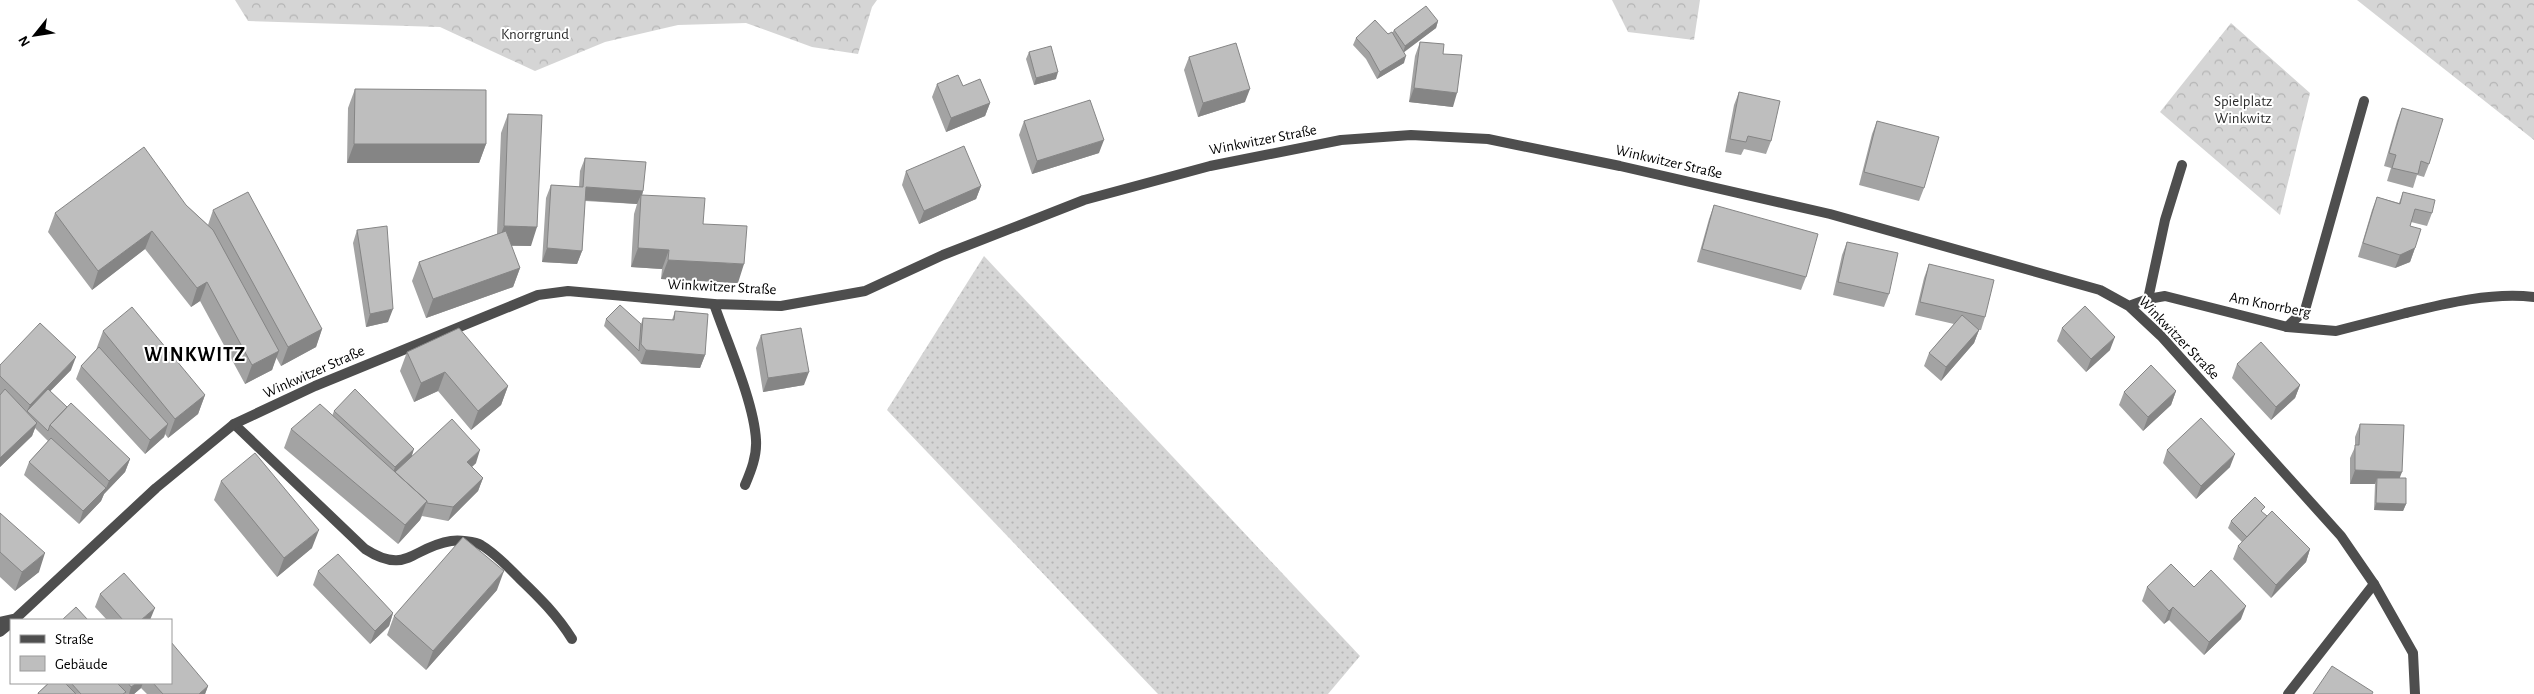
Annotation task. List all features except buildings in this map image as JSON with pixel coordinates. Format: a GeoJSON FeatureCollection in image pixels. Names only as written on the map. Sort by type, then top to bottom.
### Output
{"type":"FeatureCollection","features":[{"type":"Feature","properties":{"kind":"street"},"geometry":{"type":"LineString","coordinates":[[2288,327],[2305,310],[2364,101]]}},
{"type":"Feature","properties":{"kind":"street","name":"Winkwitzer Straße"},"geometry":{"type":"LineString","coordinates":[[15,619],[156,488],[234,424],[315,386],[538,295],[568,292],[714,304],[781,306],[866,291],[943,255],[1084,200],[1229,162],[1341,140],[1410,135],[1488,139],[1620,166],[1830,214],[2100,290],[2129,306],[2161,336],[2341,536],[2374,584],[2413,653],[2415,694]]}},
{"type":"Feature","properties":{"kind":"street"},"geometry":{"type":"LineString","coordinates":[[2148,298],[2165,220],[2182,165]]}},
{"type":"Feature","properties":{"kind":"street","name":"Am Knorrberg"},"geometry":{"type":"LineString","coordinates":[[2129,306],[2148,298],[2165,296],[2288,327],[2336,331],[2453,302],[2518,295],[2534,297]]}},
{"type":"Feature","properties":{"kind":"street"},"geometry":{"type":"LineString","coordinates":[[714,304],[746,398],[756,441],[753,464],[746,485]]}},
{"type":"Feature","properties":{"kind":"street"},"geometry":{"type":"LineString","coordinates":[[234,424],[372,554],[395,562],[451,541],[479,543],[499,558],[544,601],[561,621],[572,639]]}},
{"type":"Feature","properties":{"kind":"street"},"geometry":{"type":"LineString","coordinates":[[2288,694],[2374,584]]}},
{"type":"Feature","properties":{"kind":"street","name":"Winkwitzer Straße"},"geometry":{"type":"LineString","coordinates":[[0,632],[10,623]]}},
{"type":"Feature","properties":{"kind":"green space","name":"Knorrgrund"},"geometry":{"type":"Polygon","coordinates":[[[235,0],[877,0],[872,7],[858,54],[812,47],[746,23],[678,25],[605,42],[535,71],[440,27],[248,21],[235,0]]]}},
{"type":"Feature","properties":{"kind":"green space"},"geometry":{"type":"Polygon","coordinates":[[[1612,0],[1700,0],[1694,40],[1628,32],[1612,0]]]}},
{"type":"Feature","properties":{"kind":"green space"},"geometry":{"type":"Polygon","coordinates":[[[2357,0],[2534,0],[2534,140],[2357,0]]]}},
{"type":"Feature","properties":{"kind":"green space","name":"Spielplatz Winkwitz"},"geometry":{"type":"Polygon","coordinates":[[[2231,23],[2310,93],[2280,215],[2160,112],[2231,23]]]}},
{"type":"Feature","properties":{"kind":"green space"},"geometry":{"type":"Polygon","coordinates":[[[984,256],[1360,656],[1328,694],[1158,694],[887,410],[984,256]]]}},
{"type":"Feature","properties":{"kind":"district","name":"WINKWITZ"},"geometry":{"type":"Point","coordinates":[195,355]}}]}
